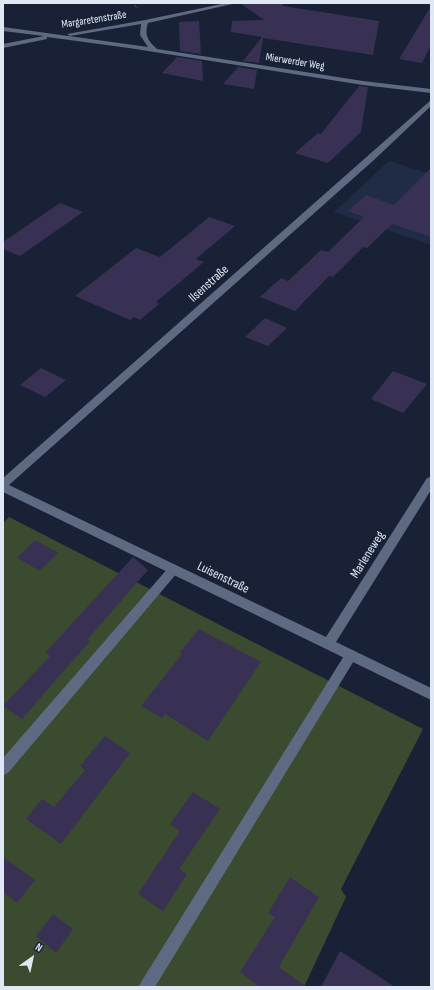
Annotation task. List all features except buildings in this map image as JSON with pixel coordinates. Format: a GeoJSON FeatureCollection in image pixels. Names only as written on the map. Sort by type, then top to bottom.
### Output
{"type":"FeatureCollection","features":[{"type":"Feature","properties":{"kind":"street","name":"Margaretenstraße"},"geometry":{"type":"LineString","coordinates":[[3,46],[145,22],[234,3]]}},
{"type":"Feature","properties":{"kind":"street"},"geometry":{"type":"LineString","coordinates":[[145,22],[142,30],[143,37],[156,51]]}},
{"type":"Feature","properties":{"kind":"street","name":"Mierwerder Weg"},"geometry":{"type":"LineString","coordinates":[[3,29],[58,36],[363,83],[431,91]]}},
{"type":"Feature","properties":{"kind":"street","name":"Ilsenstraße"},"geometry":{"type":"LineString","coordinates":[[3,484],[362,166],[431,102]]}},
{"type":"Feature","properties":{"kind":"street","name":"Marleneweg"},"geometry":{"type":"LineString","coordinates":[[328,644],[431,482]]}},
{"type":"Feature","properties":{"kind":"street","name":"Luisenstraße"},"geometry":{"type":"LineString","coordinates":[[3,487],[431,694]]}},
{"type":"Feature","properties":{"kind":"street"},"geometry":{"type":"LineString","coordinates":[[3,768],[173,570]]}},
{"type":"Feature","properties":{"kind":"street"},"geometry":{"type":"LineString","coordinates":[[146,987],[351,655]]}},
{"type":"Feature","properties":{"kind":"shaded area"},"geometry":{"type":"Polygon","coordinates":[[[389,161],[431,174],[431,245],[334,212],[389,161]]]}},
{"type":"Feature","properties":{"kind":"green space"},"geometry":{"type":"Polygon","coordinates":[[[9,517],[423,729],[341,889],[346,897],[304,987],[3,987],[3,523],[9,517]]]}}]}
